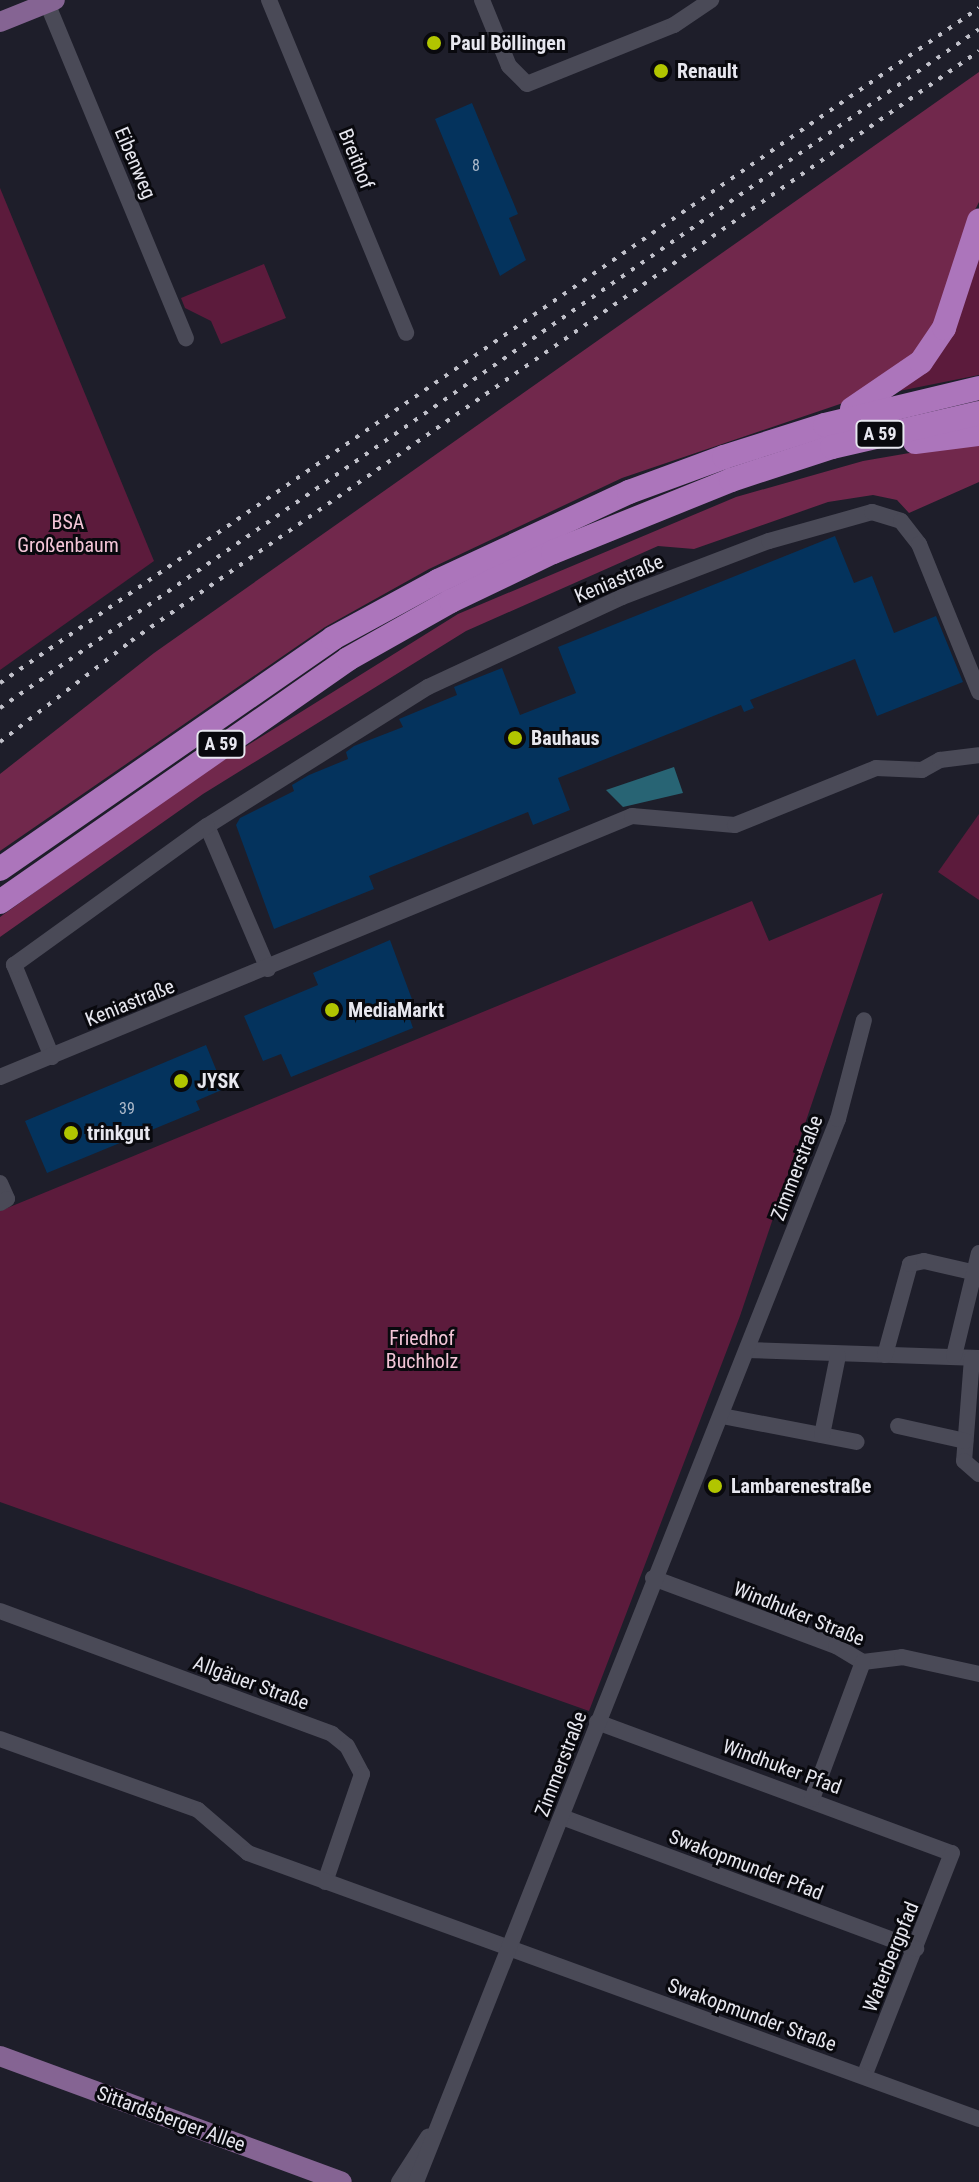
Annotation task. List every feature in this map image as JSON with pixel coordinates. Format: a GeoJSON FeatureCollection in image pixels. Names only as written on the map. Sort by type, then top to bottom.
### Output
{"type":"FeatureCollection","features":[{"type":"Feature","properties":{"kind":"highway"},"geometry":{"type":"LineString","coordinates":[[825,425],[921,362],[944,328],[979,221]]}},
{"type":"Feature","properties":{"kind":"highway","name":"A 59"},"geometry":{"type":"LineString","coordinates":[[0,869],[333,638],[398,602],[629,492],[825,425],[979,388]]}},
{"type":"Feature","properties":{"kind":"highway","name":"A 59"},"geometry":{"type":"LineString","coordinates":[[0,902],[348,659],[553,552],[782,462],[979,413]]}},
{"type":"Feature","properties":{"kind":"highway"},"geometry":{"type":"LineString","coordinates":[[782,462],[979,434]]}},
{"type":"Feature","properties":{"kind":"main road"},"geometry":{"type":"LineString","coordinates":[[0,22],[51,2]]}},
{"type":"Feature","properties":{"kind":"main road","name":"Sittardsberger Allee"},"geometry":{"type":"LineString","coordinates":[[0,2056],[342,2182]]}},
{"type":"Feature","properties":{"kind":"street","name":"Breithof"},"geometry":{"type":"LineString","coordinates":[[269,0],[406,333]]}},
{"type":"Feature","properties":{"kind":"street"},"geometry":{"type":"LineString","coordinates":[[482,0],[509,66],[527,84],[711,0]]}},
{"type":"Feature","properties":{"kind":"street","name":"Eibenweg"},"geometry":{"type":"LineString","coordinates":[[51,2],[186,338]]}},
{"type":"Feature","properties":{"kind":"street","name":"Keniastraße"},"geometry":{"type":"LineString","coordinates":[[52,1057],[14,965],[207,826],[454,674],[622,597],[769,541],[872,512],[901,521],[919,544],[979,692]]}},
{"type":"Feature","properties":{"kind":"street","name":"Keniastraße"},"geometry":{"type":"LineString","coordinates":[[0,1077],[268,969],[632,816],[735,825],[876,768],[922,770],[940,760],[979,755]]}},
{"type":"Feature","properties":{"kind":"street"},"geometry":{"type":"LineString","coordinates":[[207,826],[268,969]]}},
{"type":"Feature","properties":{"kind":"street","name":"Zimmerstraße"},"geometry":{"type":"LineString","coordinates":[[416,2182],[436,2126],[511,1951],[653,1578],[722,1416],[838,1119],[864,1020]]}},
{"type":"Feature","properties":{"kind":"street"},"geometry":{"type":"LineString","coordinates":[[0,1183],[7,1199],[0,1203]]}},
{"type":"Feature","properties":{"kind":"street"},"geometry":{"type":"LineString","coordinates":[[979,1253],[972,1272],[964,1461],[979,1474]]}},
{"type":"Feature","properties":{"kind":"street"},"geometry":{"type":"LineString","coordinates":[[885,1355],[910,1264],[924,1261],[972,1272]]}},
{"type":"Feature","properties":{"kind":"street"},"geometry":{"type":"LineString","coordinates":[[747,1350],[838,1356],[968,1357]]}},
{"type":"Feature","properties":{"kind":"street"},"geometry":{"type":"LineString","coordinates":[[822,1435],[838,1356]]}},
{"type":"Feature","properties":{"kind":"street"},"geometry":{"type":"LineString","coordinates":[[722,1416],[857,1442]]}},
{"type":"Feature","properties":{"kind":"street"},"geometry":{"type":"LineString","coordinates":[[898,1426],[965,1441]]}},
{"type":"Feature","properties":{"kind":"street","name":"Windhuker Straße"},"geometry":{"type":"LineString","coordinates":[[653,1578],[836,1646],[863,1662],[902,1657],[979,1674]]}},
{"type":"Feature","properties":{"kind":"street","name":"Allgäuer Straße"},"geometry":{"type":"LineString","coordinates":[[0,1611],[332,1734],[347,1746],[362,1774],[325,1882]]}},
{"type":"Feature","properties":{"kind":"street"},"geometry":{"type":"LineString","coordinates":[[812,1799],[863,1662]]}},
{"type":"Feature","properties":{"kind":"street","name":"Windhuker Pfad"},"geometry":{"type":"LineString","coordinates":[[597,1722],[952,1853]]}},
{"type":"Feature","properties":{"kind":"street"},"geometry":{"type":"LineString","coordinates":[[0,1739],[198,1810],[248,1853],[511,1951]]}},
{"type":"Feature","properties":{"kind":"street","name":"Swakopmunder Pfad"},"geometry":{"type":"LineString","coordinates":[[562,1817],[916,1949]]}},
{"type":"Feature","properties":{"kind":"street","name":"Waterbergpfad"},"geometry":{"type":"LineString","coordinates":[[864,2076],[952,1853]]}},
{"type":"Feature","properties":{"kind":"street","name":"Swakopmunder Straße"},"geometry":{"type":"LineString","coordinates":[[511,1951],[979,2119]]}},
{"type":"Feature","properties":{"kind":"street","name":"Zimmerstraße"},"geometry":{"type":"LineString","coordinates":[[399,2182],[436,2126]]}},
{"type":"Feature","properties":{"kind":"green space","name":"BSA Großenbaum"},"geometry":{"type":"Polygon","coordinates":[[[0,188],[154,561],[0,670],[0,188]]]}},
{"type":"Feature","properties":{"kind":"green space"},"geometry":{"type":"Polygon","coordinates":[[[979,239],[979,375],[899,391],[979,239]]]}},
{"type":"Feature","properties":{"kind":"green space"},"geometry":{"type":"Polygon","coordinates":[[[264,264],[286,318],[221,344],[211,321],[185,308],[181,298],[264,264]]]}},
{"type":"Feature","properties":{"kind":"green space"},"geometry":{"type":"Polygon","coordinates":[[[979,814],[979,900],[938,872],[979,814]]]}},
{"type":"Feature","properties":{"kind":"green space","name":"Friedhof Buchholz"},"geometry":{"type":"Polygon","coordinates":[[[883,893],[740,1316],[589,1711],[0,1502],[0,1211],[752,901],[769,941],[883,893]]]}},
{"type":"Feature","properties":{"kind":"shaded area"},"geometry":{"type":"Polygon","coordinates":[[[979,72],[979,202],[962,236],[938,325],[916,357],[843,403],[622,478],[429,569],[325,627],[0,851],[0,774],[154,653],[979,72]]]}},
{"type":"Feature","properties":{"kind":"shaded area"},"geometry":{"type":"Polygon","coordinates":[[[979,441],[979,482],[909,513],[897,500],[873,495],[828,502],[694,549],[658,546],[466,631],[203,794],[0,937],[0,917],[192,780],[458,614],[736,497],[863,461],[979,441]]]}},
{"type":"Feature","properties":{"kind":"water"},"geometry":{"type":"Polygon","coordinates":[[[674,767],[683,793],[623,807],[606,790],[674,767]]]}},
{"type":"Feature","properties":{"kind":"building"},"geometry":{"type":"Polygon","coordinates":[[[472,103],[518,214],[509,218],[526,260],[500,276],[435,119],[472,103]]]}},
{"type":"Feature","properties":{"kind":"building","name":"Bauhaus"},"geometry":{"type":"Polygon","coordinates":[[[835,536],[854,583],[872,576],[894,633],[936,616],[963,682],[877,716],[855,659],[750,700],[754,708],[744,712],[741,705],[558,778],[570,810],[533,825],[528,812],[369,876],[374,889],[274,929],[236,825],[240,818],[294,791],[292,785],[309,775],[348,759],[346,752],[354,746],[403,727],[399,719],[457,695],[454,687],[502,668],[520,715],[576,693],[558,647],[835,536]]]}},
{"type":"Feature","properties":{"kind":"building","name":"MediaMarkt"},"geometry":{"type":"Polygon","coordinates":[[[390,940],[413,1002],[405,1005],[413,1028],[291,1077],[281,1054],[263,1061],[244,1016],[318,985],[313,973],[390,940]]]}},
{"type":"Feature","properties":{"kind":"building"},"geometry":{"type":"Polygon","coordinates":[[[206,1045],[224,1089],[196,1101],[200,1110],[47,1173],[25,1121],[206,1045]]]}},
{"type":"Feature","properties":{"kind":"railway"},"geometry":{"type":"LineString","coordinates":[[0,683],[979,8]]}},
{"type":"Feature","properties":{"kind":"railway"},"geometry":{"type":"LineString","coordinates":[[0,708],[979,29]]}},
{"type":"Feature","properties":{"kind":"railway"},"geometry":{"type":"LineString","coordinates":[[0,742],[131,641],[979,51]]}},
{"type":"Feature","properties":{"kind":"place","name":"Paul Böllingen"},"geometry":{"type":"Point","coordinates":[434,43]}},
{"type":"Feature","properties":{"kind":"place","name":"Renault"},"geometry":{"type":"Point","coordinates":[661,71]}},
{"type":"Feature","properties":{"kind":"place","name":"Bauhaus"},"geometry":{"type":"Point","coordinates":[515,738]}},
{"type":"Feature","properties":{"kind":"place","name":"MediaMarkt"},"geometry":{"type":"Point","coordinates":[332,1010]}},
{"type":"Feature","properties":{"kind":"place","name":"JYSK"},"geometry":{"type":"Point","coordinates":[181,1081]}},
{"type":"Feature","properties":{"kind":"place","name":"trinkgut"},"geometry":{"type":"Point","coordinates":[71,1133]}},
{"type":"Feature","properties":{"kind":"place","name":"Lambarenestraße"},"geometry":{"type":"Point","coordinates":[715,1486]}}]}
